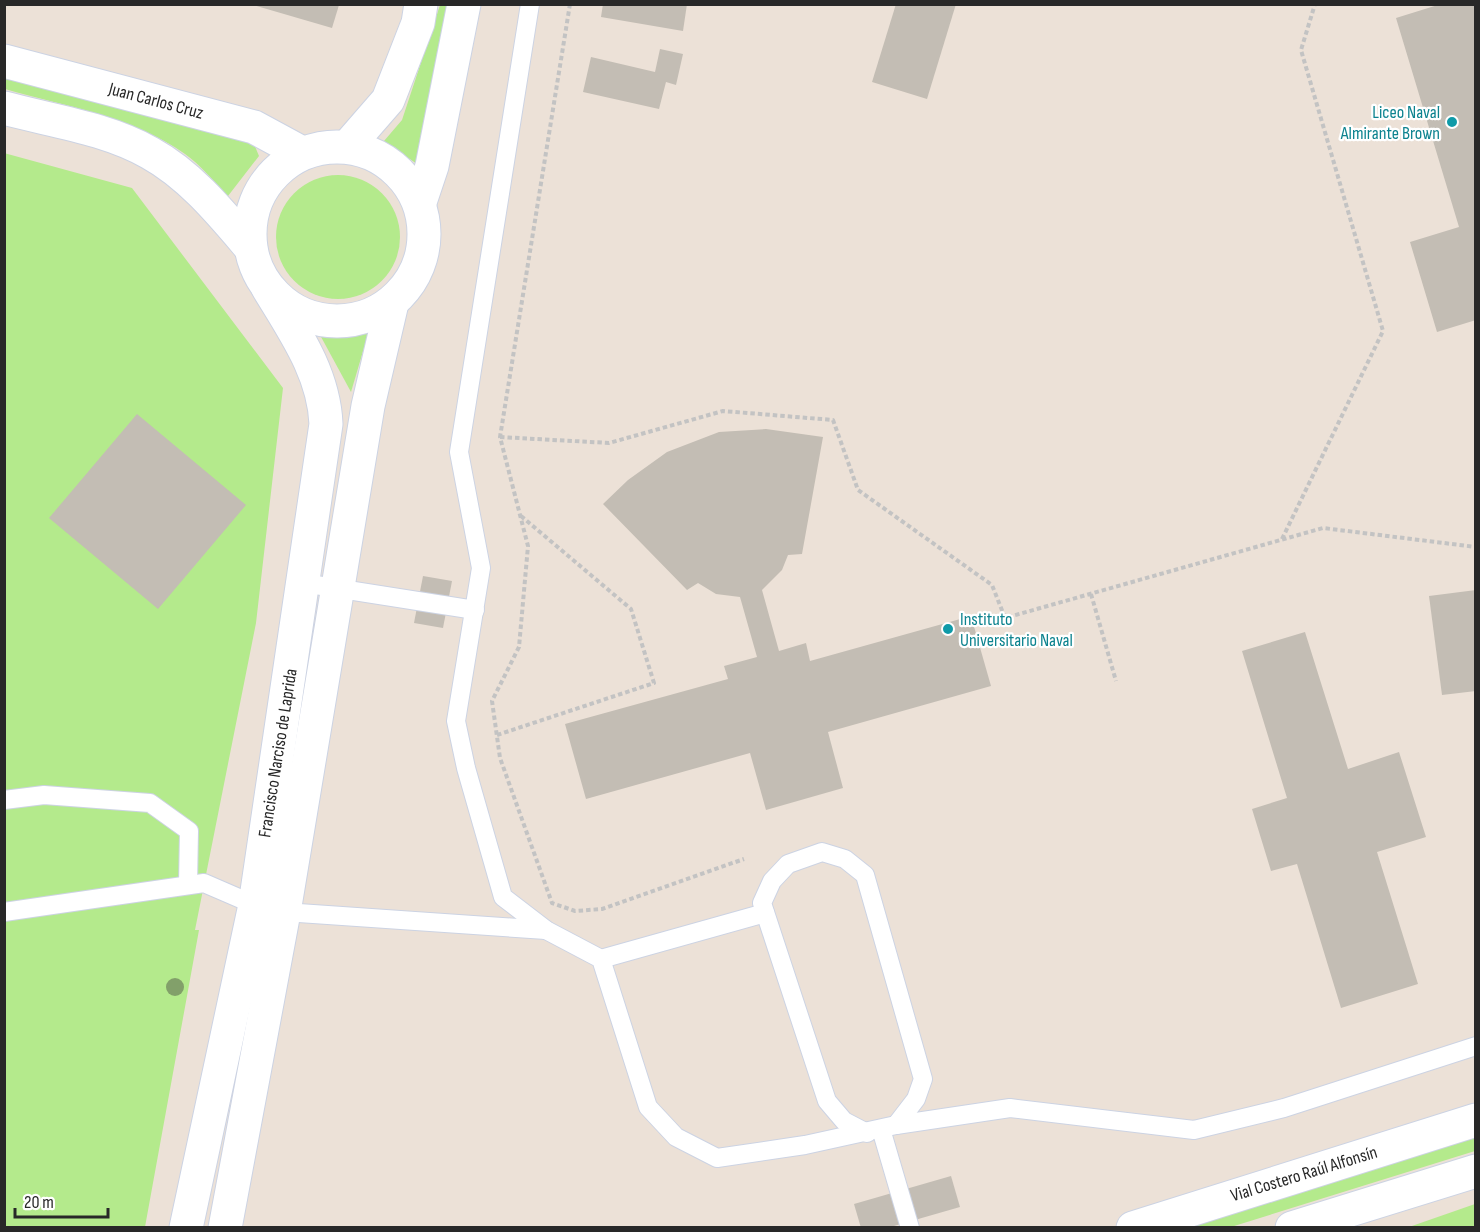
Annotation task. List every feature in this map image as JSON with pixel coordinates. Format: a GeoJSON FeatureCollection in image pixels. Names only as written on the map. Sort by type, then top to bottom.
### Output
{"type":"FeatureCollection","features":[{"type":"Feature","properties":{"kind":"street"},"geometry":{"type":"LineString","coordinates":[[348,146],[388,100],[414,34],[421,4]]}},
{"type":"Feature","properties":{"kind":"street"},"geometry":{"type":"LineString","coordinates":[[420,202],[432,166],[464,4]]}},
{"type":"Feature","properties":{"kind":"street","name":"Juan Carlos Cruz"},"geometry":{"type":"LineString","coordinates":[[4,61],[254,127],[302,153]]}},
{"type":"Feature","properties":{"kind":"street"},"geometry":{"type":"LineString","coordinates":[[4,108],[104,134],[150,153],[208,198],[250,247]]}},
{"type":"Feature","properties":{"kind":"street"},"geometry":{"type":"LineString","coordinates":[[348,146],[374,153],[397,172],[420,202],[427,222],[421,262],[409,285],[392,303],[368,316],[340,322],[313,318],[289,307],[268,288],[257,268],[250,247],[250,224],[255,202],[266,182],[282,165],[302,153],[324,147],[348,146]]}},
{"type":"Feature","properties":{"kind":"street","name":"Francisco Narciso de Laprida"},"geometry":{"type":"LineString","coordinates":[[225,1227],[269,909],[303,583],[326,424],[325,399],[307,352],[268,288]]}},
{"type":"Feature","properties":{"kind":"street","name":"Francisco Narciso de Laprida"},"geometry":{"type":"LineString","coordinates":[[186,1227],[269,909],[339,588],[368,406],[392,303]]}},
{"type":"Feature","properties":{"kind":"street","name":"Vial Costero Raúl Alfonsín"},"geometry":{"type":"LineString","coordinates":[[1133,1227],[1476,1120]]}},
{"type":"Feature","properties":{"kind":"street"},"geometry":{"type":"LineString","coordinates":[[1292,1227],[1476,1171]]}},
{"type":"Feature","properties":{"kind":"lane"},"geometry":{"type":"LineString","coordinates":[[530,4],[459,452],[481,568],[456,721],[466,768],[503,897],[546,930],[601,959],[765,913]]}},
{"type":"Feature","properties":{"kind":"lane"},"geometry":{"type":"LineString","coordinates":[[303,583],[475,610]]}},
{"type":"Feature","properties":{"kind":"lane"},"geometry":{"type":"LineString","coordinates":[[4,800],[44,795],[150,803],[189,831],[188,885]]}},
{"type":"Feature","properties":{"kind":"lane"},"geometry":{"type":"LineString","coordinates":[[822,852],[845,859],[865,875],[923,1079],[916,1099],[881,1129],[844,1121],[827,1101],[762,903],[772,881],[788,864],[822,852]]}},
{"type":"Feature","properties":{"kind":"lane"},"geometry":{"type":"LineString","coordinates":[[4,912],[204,883],[269,909],[546,930]]}},
{"type":"Feature","properties":{"kind":"lane"},"geometry":{"type":"LineString","coordinates":[[601,959],[648,1107],[676,1137],[717,1158],[1010,1108],[1194,1130],[1284,1108],[1476,1046]]}},
{"type":"Feature","properties":{"kind":"lane"},"geometry":{"type":"LineString","coordinates":[[881,1129],[910,1227]]}},
{"type":"Feature","properties":{"kind":"path"},"geometry":{"type":"LineString","coordinates":[[570,4],[500,437],[528,546],[519,647],[492,701],[500,758],[552,903],[575,911],[602,909],[744,860]]}},
{"type":"Feature","properties":{"kind":"path"},"geometry":{"type":"LineString","coordinates":[[1282,539],[1383,331],[1301,50],[1315,4]]}},
{"type":"Feature","properties":{"kind":"path"},"geometry":{"type":"LineString","coordinates":[[500,437],[609,443],[723,411],[833,420],[858,490],[992,585],[1005,618],[1323,528],[1476,547]]}},
{"type":"Feature","properties":{"kind":"path"},"geometry":{"type":"LineString","coordinates":[[497,735],[654,683],[631,609],[520,516]]}},
{"type":"Feature","properties":{"kind":"path"},"geometry":{"type":"LineString","coordinates":[[1091,594],[1116,681]]}},
{"type":"Feature","properties":{"kind":"green space"},"geometry":{"type":"Polygon","coordinates":[[[440,5],[451,5],[417,164],[384,141],[402,120],[440,5]]]}},
{"type":"Feature","properties":{"kind":"green space"},"geometry":{"type":"Polygon","coordinates":[[[4,77],[254,144],[259,156],[228,196],[196,163],[165,141],[98,114],[5,89],[4,77]]]}},
{"type":"Feature","properties":{"kind":"green space"},"geometry":{"type":"Polygon","coordinates":[[[4,153],[132,188],[283,388],[256,623],[195,930],[199,930],[145,1227],[5,1227],[4,153]]]}},
{"type":"Feature","properties":{"kind":"green space"},"geometry":{"type":"Polygon","coordinates":[[[338,175],[362,180],[382,193],[395,213],[400,237],[395,261],[382,281],[362,294],[338,299],[314,294],[294,281],[281,261],[276,237],[281,213],[294,193],[314,180],[338,175]]]}},
{"type":"Feature","properties":{"kind":"green space"},"geometry":{"type":"Polygon","coordinates":[[[369,331],[351,392],[320,335],[369,331]]]}},
{"type":"Feature","properties":{"kind":"green space"},"geometry":{"type":"Polygon","coordinates":[[[1475,1134],[1475,1151],[1231,1227],[1179,1228],[1475,1134]]]}},
{"type":"Feature","properties":{"kind":"green space"},"geometry":{"type":"Polygon","coordinates":[[[1475,1204],[1475,1227],[1409,1227],[1475,1204]]]}},
{"type":"Feature","properties":{"kind":"building"},"geometry":{"type":"Polygon","coordinates":[[[603,4],[687,4],[683,31],[601,17],[603,4]]]}},
{"type":"Feature","properties":{"kind":"building"},"geometry":{"type":"Polygon","coordinates":[[[896,4],[956,4],[927,99],[872,82],[896,4]]]}},
{"type":"Feature","properties":{"kind":"building","name":"Liceo Naval Almirante Brown"},"geometry":{"type":"Polygon","coordinates":[[[1441,4],[1476,4],[1476,320],[1437,332],[1410,242],[1459,227],[1396,18],[1441,4]]]}},
{"type":"Feature","properties":{"kind":"building"},"geometry":{"type":"Polygon","coordinates":[[[253,5],[339,5],[332,28],[253,5]]]}},
{"type":"Feature","properties":{"kind":"building"},"geometry":{"type":"Polygon","coordinates":[[[660,49],[683,54],[676,85],[666,82],[659,109],[583,92],[591,57],[655,72],[660,49]]]}},
{"type":"Feature","properties":{"kind":"building"},"geometry":{"type":"Polygon","coordinates":[[[137,414],[246,505],[158,609],[49,518],[137,414]]]}},
{"type":"Feature","properties":{"kind":"building","name":"Instituto Universitario Naval"},"geometry":{"type":"Polygon","coordinates":[[[766,429],[823,437],[802,554],[788,555],[782,570],[762,590],[779,651],[806,643],[810,661],[971,616],[991,686],[828,732],[843,788],[766,810],[750,753],[586,799],[565,724],[728,679],[724,666],[757,657],[740,597],[716,594],[698,583],[687,590],[603,504],[628,480],[667,452],[719,432],[766,429]]]}},
{"type":"Feature","properties":{"kind":"building"},"geometry":{"type":"Polygon","coordinates":[[[423,576],[452,581],[443,628],[414,623],[423,576]]]}},
{"type":"Feature","properties":{"kind":"building"},"geometry":{"type":"Polygon","coordinates":[[[1476,590],[1476,691],[1442,695],[1429,596],[1476,590]]]}},
{"type":"Feature","properties":{"kind":"building"},"geometry":{"type":"Polygon","coordinates":[[[1305,632],[1348,769],[1399,752],[1426,837],[1377,852],[1418,984],[1341,1008],[1297,864],[1271,871],[1252,809],[1287,798],[1242,651],[1305,632]]]}},
{"type":"Feature","properties":{"kind":"building"},"geometry":{"type":"Polygon","coordinates":[[[951,1176],[960,1207],[887,1228],[861,1228],[854,1204],[951,1176]]]}},
{"type":"Feature","properties":{"kind":"place","name":"Liceo Naval Almirante Brown"},"geometry":{"type":"Point","coordinates":[1452,122]}},
{"type":"Feature","properties":{"kind":"place","name":"Instituto Universitario Naval"},"geometry":{"type":"Point","coordinates":[948,629]}}]}
